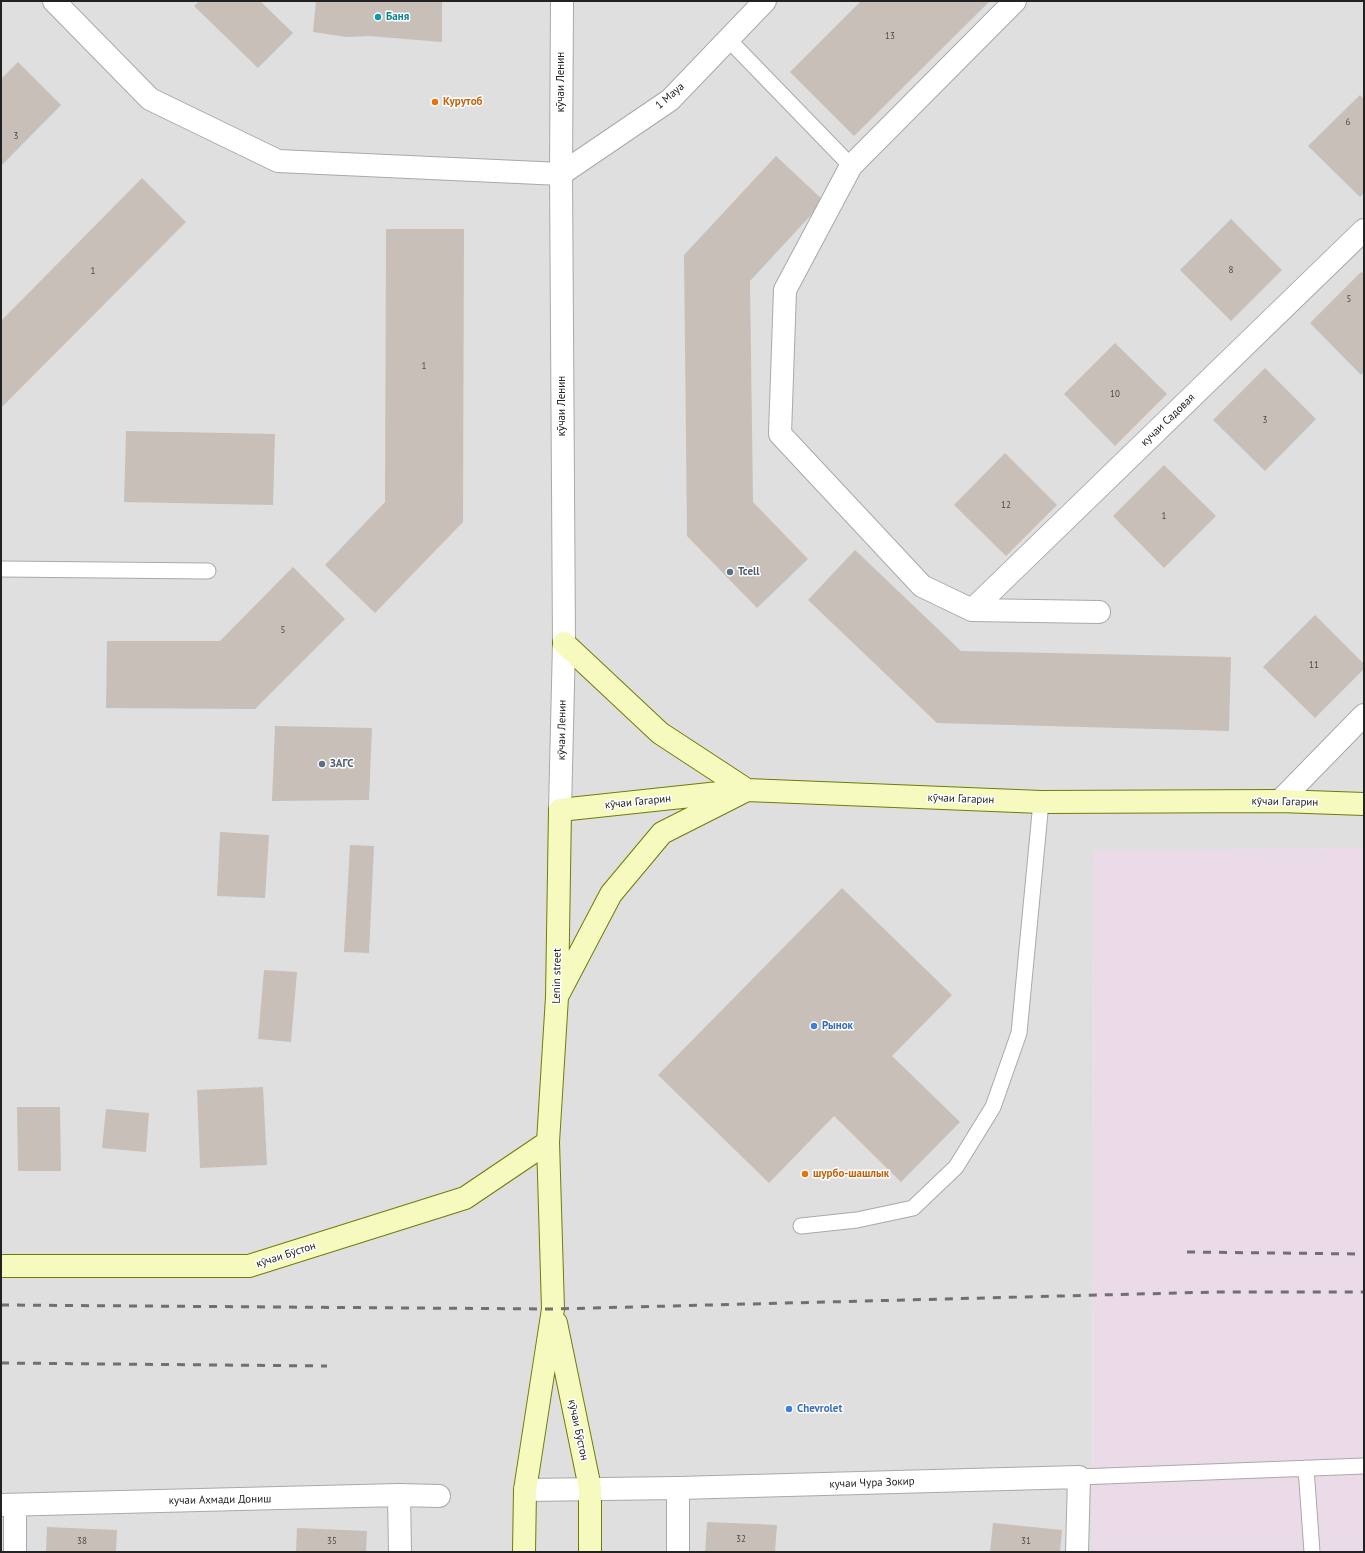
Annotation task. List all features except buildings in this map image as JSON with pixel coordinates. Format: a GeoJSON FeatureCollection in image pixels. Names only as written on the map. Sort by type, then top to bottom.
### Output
{"type":"FeatureCollection","features":[{"type":"Feature","properties":{"kind":"main road"},"geometry":{"type":"LineString","coordinates":[[557,997],[611,894],[662,833],[747,790],[660,733],[564,643]]}},
{"type":"Feature","properties":{"kind":"main road","name":"кӯчаи Гагарин"},"geometry":{"type":"LineString","coordinates":[[560,810],[747,790],[1041,802],[1280,801],[1364,804]]}},
{"type":"Feature","properties":{"kind":"main road","name":"Lenin street"},"geometry":{"type":"LineString","coordinates":[[553,1309],[548,1142],[557,997],[560,810]]}},
{"type":"Feature","properties":{"kind":"main road","name":"кӯчаи Бӯстон"},"geometry":{"type":"LineString","coordinates":[[1,1266],[249,1266],[465,1198],[548,1142]]}},
{"type":"Feature","properties":{"kind":"main road"},"geometry":{"type":"LineString","coordinates":[[524,1552],[525,1490],[553,1309]]}},
{"type":"Feature","properties":{"kind":"main road","name":"кӯчаи Бӯстон"},"geometry":{"type":"LineString","coordinates":[[553,1309],[590,1488],[590,1552]]}},
{"type":"Feature","properties":{"kind":"street"},"geometry":{"type":"LineString","coordinates":[[54,1],[150,100],[278,161],[561,174]]}},
{"type":"Feature","properties":{"kind":"street","name":"кӯчаи Ленин"},"geometry":{"type":"LineString","coordinates":[[560,810],[564,643],[561,174],[562,1]]}},
{"type":"Feature","properties":{"kind":"street","name":"1 Maya"},"geometry":{"type":"LineString","coordinates":[[561,174],[670,100],[765,1]]}},
{"type":"Feature","properties":{"kind":"street"},"geometry":{"type":"LineString","coordinates":[[1015,1],[851,166],[785,290],[780,434],[922,586],[972,610],[1099,612]]}},
{"type":"Feature","properties":{"kind":"street","name":"кучаи Садовая"},"geometry":{"type":"LineString","coordinates":[[972,610],[1364,230]]}},
{"type":"Feature","properties":{"kind":"street"},"geometry":{"type":"LineString","coordinates":[[1280,801],[1364,716]]}},
{"type":"Feature","properties":{"kind":"street"},"geometry":{"type":"LineString","coordinates":[[1077,1552],[1078,1477]]}},
{"type":"Feature","properties":{"kind":"street","name":"кучаи Чура Зокир"},"geometry":{"type":"LineString","coordinates":[[590,1488],[678,1488],[1078,1477]]}},
{"type":"Feature","properties":{"kind":"street"},"geometry":{"type":"LineString","coordinates":[[525,1490],[590,1488]]}},
{"type":"Feature","properties":{"kind":"street"},"geometry":{"type":"LineString","coordinates":[[678,1488],[678,1552]]}},
{"type":"Feature","properties":{"kind":"street"},"geometry":{"type":"LineString","coordinates":[[399,1495],[400,1552]]}},
{"type":"Feature","properties":{"kind":"street","name":"кучаи Ахмади Дониш"},"geometry":{"type":"LineString","coordinates":[[8,1505],[399,1495],[439,1496]]}},
{"type":"Feature","properties":{"kind":"street"},"geometry":{"type":"LineString","coordinates":[[8,1505],[15,1552]]}},
{"type":"Feature","properties":{"kind":"lane"},"geometry":{"type":"LineString","coordinates":[[728,39],[851,166]]}},
{"type":"Feature","properties":{"kind":"lane"},"geometry":{"type":"LineString","coordinates":[[1,569],[208,571]]}},
{"type":"Feature","properties":{"kind":"lane"},"geometry":{"type":"LineString","coordinates":[[801,1226],[857,1220],[913,1208],[956,1167],[993,1107],[1019,1033],[1041,802]]}},
{"type":"Feature","properties":{"kind":"lane"},"geometry":{"type":"LineString","coordinates":[[1078,1477],[1364,1466]]}},
{"type":"Feature","properties":{"kind":"lane"},"geometry":{"type":"LineString","coordinates":[[1306,1468],[1312,1552]]}},
{"type":"Feature","properties":{"kind":"shaded area"},"geometry":{"type":"Polygon","coordinates":[[[1,1],[1364,1],[1364,848],[1094,852],[1092,1552],[1,1552],[1,1]]]}},
{"type":"Feature","properties":{"kind":"shaded area"},"geometry":{"type":"Polygon","coordinates":[[[1364,848],[1364,1552],[1092,1552],[1094,851],[1364,848]]]}},
{"type":"Feature","properties":{"kind":"railway"},"geometry":{"type":"LineString","coordinates":[[1187,1252],[1364,1254]]}},
{"type":"Feature","properties":{"kind":"railway"},"geometry":{"type":"LineString","coordinates":[[1,1305],[553,1309],[1217,1292],[1364,1292]]}},
{"type":"Feature","properties":{"kind":"railway"},"geometry":{"type":"LineString","coordinates":[[1,1363],[327,1366]]}},
{"type":"Feature","properties":{"kind":"place","name":"Баня"},"geometry":{"type":"Point","coordinates":[378,17]}},
{"type":"Feature","properties":{"kind":"place","name":"Курутоб"},"geometry":{"type":"Point","coordinates":[435,102]}},
{"type":"Feature","properties":{"kind":"place","name":"Tcell"},"geometry":{"type":"Point","coordinates":[730,572]}},
{"type":"Feature","properties":{"kind":"place","name":"ЗАГС"},"geometry":{"type":"Point","coordinates":[322,764]}},
{"type":"Feature","properties":{"kind":"place","name":"Рынок"},"geometry":{"type":"Point","coordinates":[814,1026]}},
{"type":"Feature","properties":{"kind":"place","name":"шурбо-шашлык"},"geometry":{"type":"Point","coordinates":[805,1174]}},
{"type":"Feature","properties":{"kind":"place","name":"Chevrolet"},"geometry":{"type":"Point","coordinates":[789,1409]}}]}
